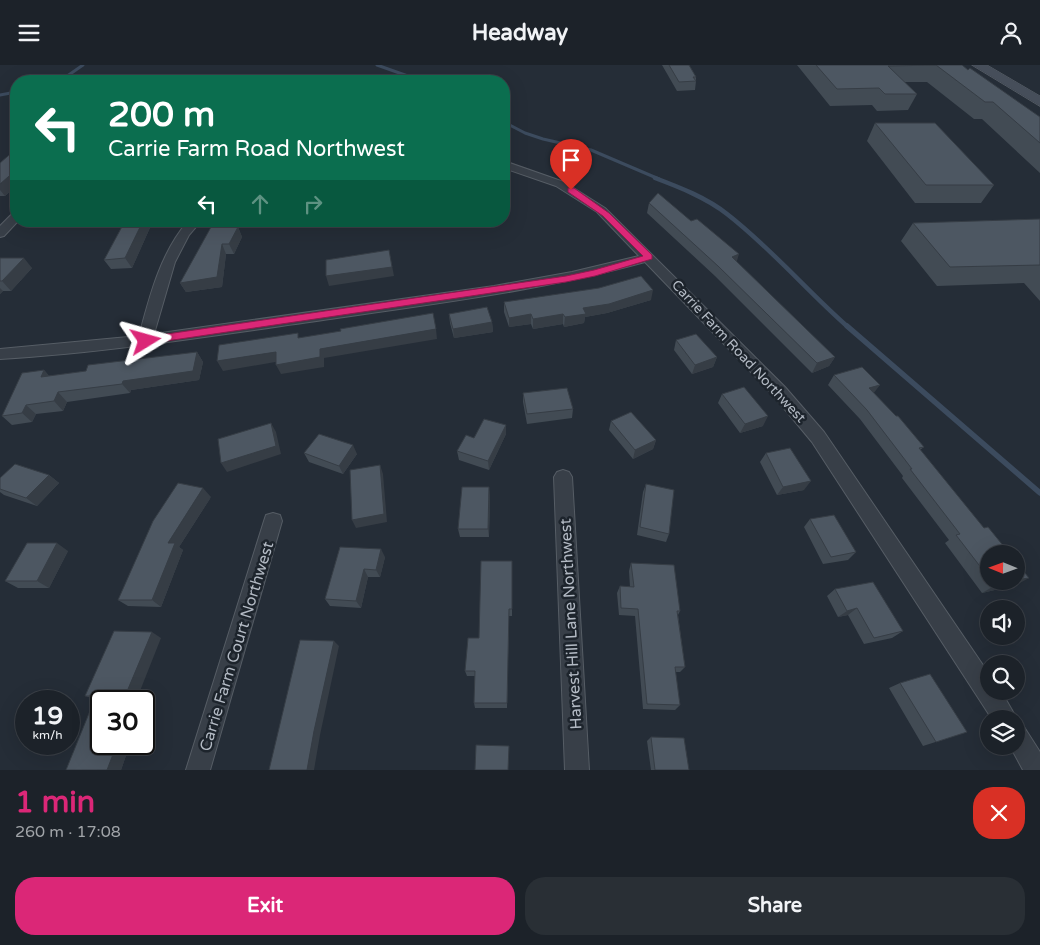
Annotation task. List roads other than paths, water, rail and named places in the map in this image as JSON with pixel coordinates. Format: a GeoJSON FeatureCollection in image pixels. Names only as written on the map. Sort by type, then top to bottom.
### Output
{"type":"FeatureCollection","features":[{"type":"Feature","properties":{"kind":"street"},"geometry":{"type":"LineString","coordinates":[[978,65],[1040,102]]}},
{"type":"Feature","properties":{"kind":"street","name":"Carrie Farm Road Northwest"},"geometry":{"type":"LineString","coordinates":[[510,166],[548,179],[583,197],[606,214],[766,377],[804,420],[1000,710]]}},
{"type":"Feature","properties":{"kind":"street"},"geometry":{"type":"LineString","coordinates":[[0,233],[10,223]]}},
{"type":"Feature","properties":{"kind":"street"},"geometry":{"type":"LineString","coordinates":[[146,341],[168,264],[179,240],[190,227]]}},
{"type":"Feature","properties":{"kind":"street"},"geometry":{"type":"LineString","coordinates":[[0,354],[146,341],[566,279],[595,273],[649,257]]}},
{"type":"Feature","properties":{"kind":"street","name":"Harvest Hill Lane Northwest"},"geometry":{"type":"LineString","coordinates":[[563,477],[577,770]]}},
{"type":"Feature","properties":{"kind":"street","name":"Carrie Farm Court Northwest"},"geometry":{"type":"LineString","coordinates":[[198,770],[273,521]]}},
{"type":"Feature","properties":{"kind":"street"},"geometry":{"type":"LineString","coordinates":[[1025,750],[1037,770]]}},
{"type":"Feature","properties":{"kind":"waterway"},"geometry":{"type":"LineString","coordinates":[[69,75],[83,65]]}},
{"type":"Feature","properties":{"kind":"waterway"},"geometry":{"type":"LineString","coordinates":[[377,65],[405,75]]}},
{"type":"Feature","properties":{"kind":"waterway"},"geometry":{"type":"LineString","coordinates":[[0,95],[10,93]]}},
{"type":"Feature","properties":{"kind":"waterway"},"geometry":{"type":"LineString","coordinates":[[510,125],[543,139],[591,150],[659,179]]}},
{"type":"Feature","properties":{"kind":"waterway"},"geometry":{"type":"LineString","coordinates":[[655,178],[702,198],[727,214],[759,241],[848,327]]}},
{"type":"Feature","properties":{"kind":"waterway"},"geometry":{"type":"LineString","coordinates":[[847,326],[1040,493]]}}]}
